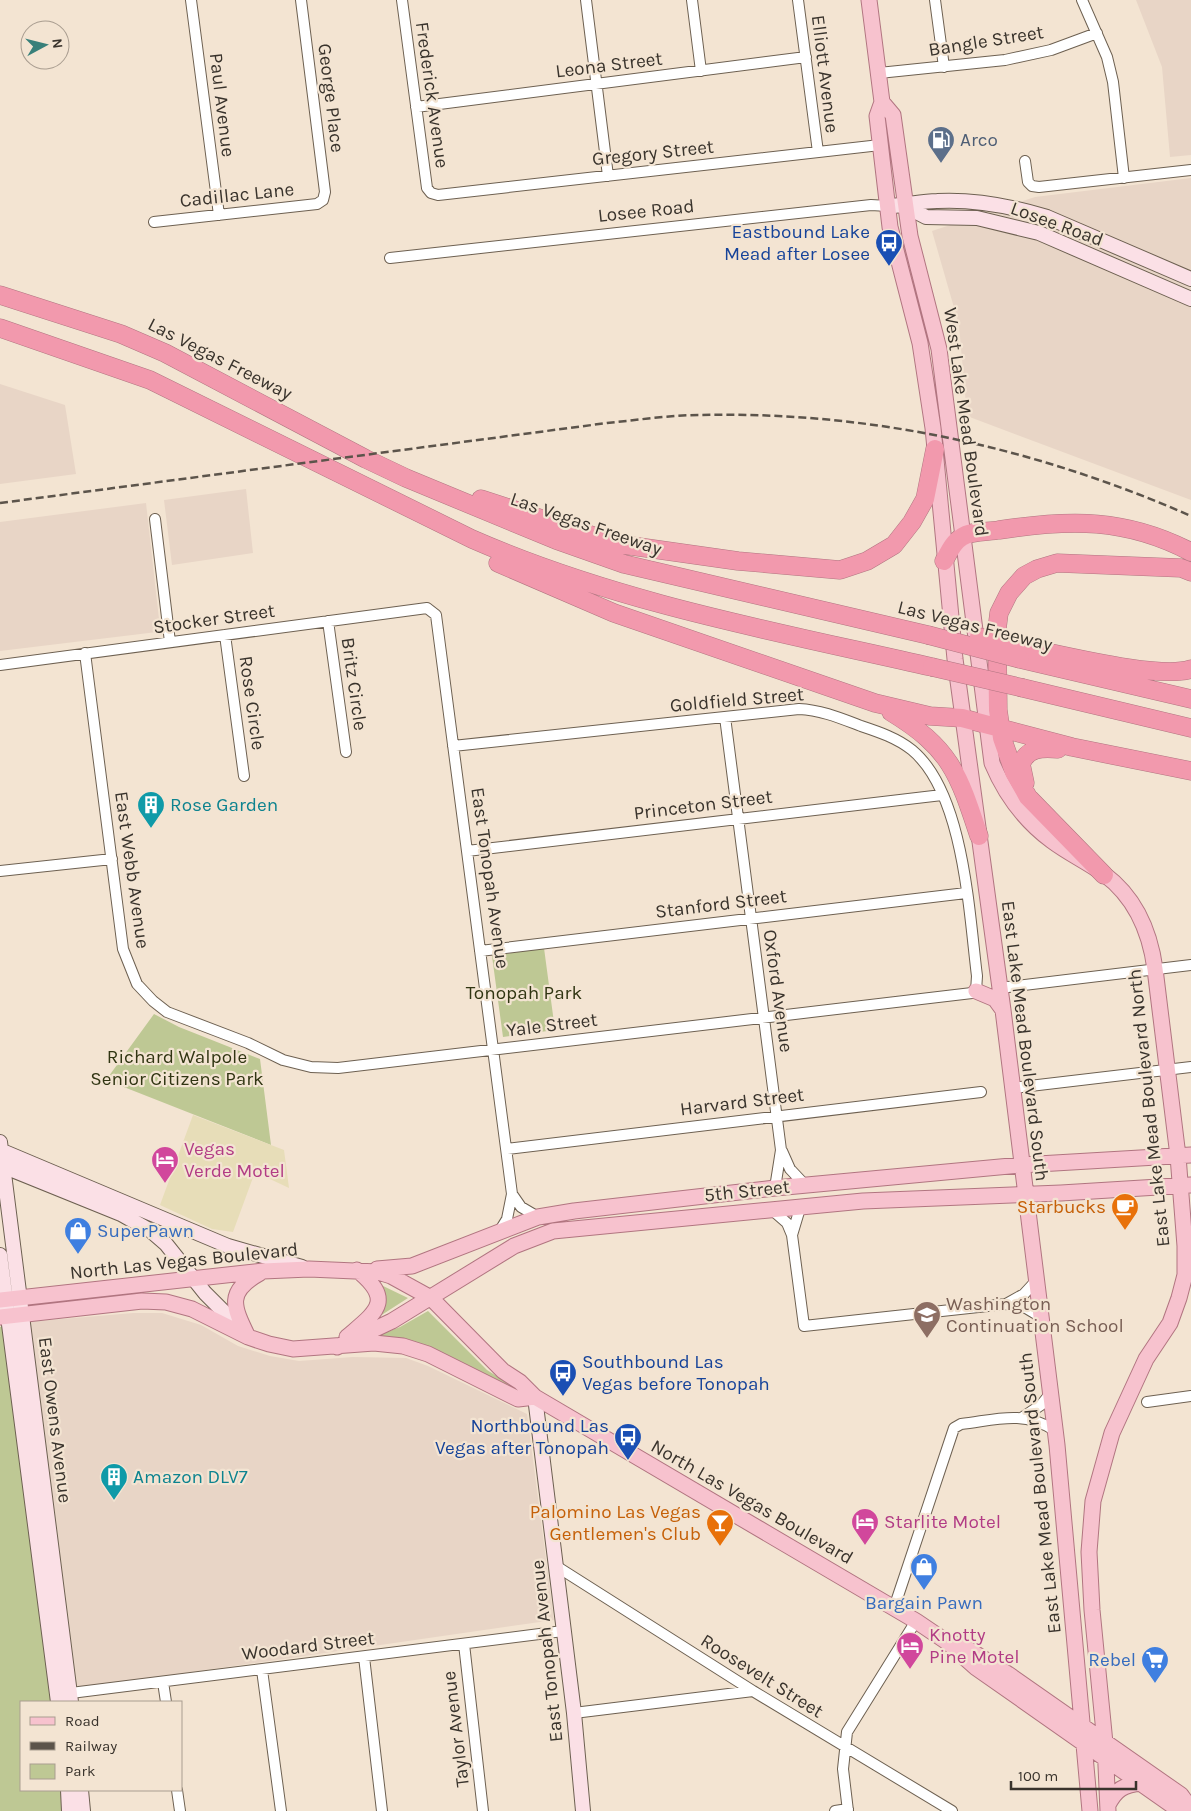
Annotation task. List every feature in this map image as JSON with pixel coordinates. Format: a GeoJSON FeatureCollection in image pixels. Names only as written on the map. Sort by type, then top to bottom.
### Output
{"type":"FeatureCollection","features":[{"type":"Feature","properties":{"kind":"highway","name":"Las Vegas Freeway"},"geometry":{"type":"LineString","coordinates":[[0,295],[120,334],[164,353],[406,478],[556,540],[624,564],[1019,653],[1191,699]]}},
{"type":"Feature","properties":{"kind":"highway"},"geometry":{"type":"LineString","coordinates":[[0,328],[150,380],[472,539],[524,561],[696,613],[1191,728]]}},
{"type":"Feature","properties":{"kind":"highway"},"geometry":{"type":"LineString","coordinates":[[406,478],[513,508],[618,544],[748,562],[840,570],[867,561],[894,545],[912,522],[925,499],[936,449]]}},
{"type":"Feature","properties":{"kind":"highway"},"geometry":{"type":"LineString","coordinates":[[944,561],[952,546],[963,536],[1040,524],[1079,522],[1133,529],[1169,540],[1191,552]]}},
{"type":"Feature","properties":{"kind":"highway"},"geometry":{"type":"LineString","coordinates":[[472,539],[498,563],[614,613],[875,703],[930,716],[962,718],[1072,747],[1191,771]]}},
{"type":"Feature","properties":{"kind":"highway"},"geometry":{"type":"LineString","coordinates":[[1104,875],[1028,797],[1014,772],[994,726],[998,674],[997,629],[999,613],[1009,593],[1024,576],[1037,569],[1057,563],[1181,568],[1191,572]]}},
{"type":"Feature","properties":{"kind":"highway"},"geometry":{"type":"LineString","coordinates":[[1019,653],[1173,673],[1191,669]]}},
{"type":"Feature","properties":{"kind":"highway"},"geometry":{"type":"LineString","coordinates":[[875,703],[917,728],[946,756],[962,785],[979,836]]}},
{"type":"Feature","properties":{"kind":"highway"},"geometry":{"type":"LineString","coordinates":[[1042,811],[1032,797],[1023,778],[1021,770],[1023,759],[1035,750],[1072,747]]}},
{"type":"Feature","properties":{"kind":"main road","name":"West Lake Mead Boulevard"},"geometry":{"type":"LineString","coordinates":[[869,0],[882,102],[877,116],[890,227],[920,343],[936,449],[944,561],[962,718]]}},
{"type":"Feature","properties":{"kind":"main road","name":"West Lake Mead Boulevard"},"geometry":{"type":"LineString","coordinates":[[882,102],[893,115],[910,236],[936,329],[979,664],[994,726]]}},
{"type":"Feature","properties":{"kind":"main road","name":"Losee Road"},"geometry":{"type":"LineString","coordinates":[[888,206],[958,200],[978,201],[1026,210],[1047,217],[1191,279]]}},
{"type":"Feature","properties":{"kind":"main road","name":"Losee Road"},"geometry":{"type":"LineString","coordinates":[[905,206],[926,217],[977,218],[1039,233],[1191,299]]}},
{"type":"Feature","properties":{"kind":"main road","name":"East Lake Mead Boulevard South"},"geometry":{"type":"LineString","coordinates":[[962,718],[1003,1010],[1024,1195],[1041,1317],[1079,1680],[1090,1811]]}},
{"type":"Feature","properties":{"kind":"main road","name":"East Lake Mead Boulevard North"},"geometry":{"type":"LineString","coordinates":[[994,726],[992,763],[1020,812],[1052,841],[1104,875],[1123,892],[1143,923],[1152,945],[1167,1070],[1184,1156],[1185,1275],[1179,1298],[1170,1323],[1138,1374],[1112,1433],[1093,1501],[1089,1552],[1106,1750],[1108,1808]]}},
{"type":"Feature","properties":{"kind":"main road"},"geometry":{"type":"LineString","coordinates":[[976,991],[993,997],[1003,1010]]}},
{"type":"Feature","properties":{"kind":"main road"},"geometry":{"type":"LineString","coordinates":[[0,1147],[230,1246],[309,1269]]}},
{"type":"Feature","properties":{"kind":"main road","name":"East Owens Avenue"},"geometry":{"type":"LineString","coordinates":[[0,1147],[10,1316],[64,1698]]}},
{"type":"Feature","properties":{"kind":"main road","name":"5th Street"},"geometry":{"type":"LineString","coordinates":[[357,1270],[412,1266],[538,1218],[670,1200],[805,1185],[1022,1165],[1184,1156]]}},
{"type":"Feature","properties":{"kind":"main road"},"geometry":{"type":"LineString","coordinates":[[2,1166],[122,1214],[138,1223],[166,1244],[194,1280],[248,1337]]}},
{"type":"Feature","properties":{"kind":"main road","name":"5th Street"},"geometry":{"type":"LineString","coordinates":[[337,1347],[375,1330],[514,1246],[534,1236],[568,1229],[863,1201],[1024,1195],[1185,1185]]}},
{"type":"Feature","properties":{"kind":"main road"},"geometry":{"type":"LineString","coordinates":[[661,1220],[670,1200]]}},
{"type":"Feature","properties":{"kind":"main road","name":"East Owens Avenue"},"geometry":{"type":"LineString","coordinates":[[0,1255],[9,1299]]}},
{"type":"Feature","properties":{"kind":"main road"},"geometry":{"type":"LineString","coordinates":[[248,1337],[236,1310],[235,1298],[244,1283],[263,1270]]}},
{"type":"Feature","properties":{"kind":"main road","name":"North Las Vegas Boulevard"},"geometry":{"type":"LineString","coordinates":[[9,1299],[194,1280],[263,1270],[357,1270],[378,1272],[391,1276],[430,1298],[503,1371],[520,1382],[536,1397],[916,1621],[947,1642],[975,1667],[1181,1795],[1191,1809]]}},
{"type":"Feature","properties":{"kind":"main road"},"geometry":{"type":"LineString","coordinates":[[337,1347],[374,1314],[377,1308],[377,1291],[372,1282],[357,1270]]}},
{"type":"Feature","properties":{"kind":"main road","name":"North Las Vegas Boulevard"},"geometry":{"type":"LineString","coordinates":[[10,1316],[135,1302],[159,1302],[192,1309],[248,1337],[293,1349],[374,1343],[403,1346],[451,1365],[518,1399],[536,1397]]}},
{"type":"Feature","properties":{"kind":"main road","name":"East Tonopah Avenue"},"geometry":{"type":"LineString","coordinates":[[536,1397],[574,1713],[583,1811]]}},
{"type":"Feature","properties":{"kind":"main road","name":"North Las Vegas Boulevard"},"geometry":{"type":"LineString","coordinates":[[947,1642],[965,1647],[1050,1704],[1084,1735]]}},
{"type":"Feature","properties":{"kind":"main road"},"geometry":{"type":"LineString","coordinates":[[1050,1704],[1062,1702],[1073,1696],[1079,1680]]}},
{"type":"Feature","properties":{"kind":"main road","name":"North Las Vegas Boulevard"},"geometry":{"type":"LineString","coordinates":[[1106,1750],[1141,1783],[1180,1811]]}},
{"type":"Feature","properties":{"kind":"main road"},"geometry":{"type":"LineString","coordinates":[[1108,1808],[1113,1794],[1121,1787],[1141,1783]]}},
{"type":"Feature","properties":{"kind":"main road"},"geometry":{"type":"LineString","coordinates":[[68,1791],[69,1811]]}},
{"type":"Feature","properties":{"kind":"main road"},"geometry":{"type":"LineString","coordinates":[[81,1791],[83,1811]]}},
{"type":"Feature","properties":{"kind":"street","name":"Paul Avenue"},"geometry":{"type":"LineString","coordinates":[[191,0],[219,215]]}},
{"type":"Feature","properties":{"kind":"street","name":"George Place"},"geometry":{"type":"LineString","coordinates":[[301,0],[325,192],[323,200]]}},
{"type":"Feature","properties":{"kind":"street","name":"Frederick Avenue"},"geometry":{"type":"LineString","coordinates":[[402,0],[427,188],[431,193]]}},
{"type":"Feature","properties":{"kind":"street"},"geometry":{"type":"LineString","coordinates":[[586,0],[608,176]]}},
{"type":"Feature","properties":{"kind":"street"},"geometry":{"type":"LineString","coordinates":[[692,0],[701,71]]}},
{"type":"Feature","properties":{"kind":"street","name":"Elliott Avenue"},"geometry":{"type":"LineString","coordinates":[[798,0],[818,152]]}},
{"type":"Feature","properties":{"kind":"street"},"geometry":{"type":"LineString","coordinates":[[935,0],[944,67]]}},
{"type":"Feature","properties":{"kind":"street"},"geometry":{"type":"LineString","coordinates":[[1082,0],[1107,57],[1113,82],[1124,178]]}},
{"type":"Feature","properties":{"kind":"street","name":"Bangle Street"},"geometry":{"type":"LineString","coordinates":[[879,73],[1005,60],[1051,50],[1097,33]]}},
{"type":"Feature","properties":{"kind":"street","name":"Leona Street"},"geometry":{"type":"LineString","coordinates":[[416,107],[806,58]]}},
{"type":"Feature","properties":{"kind":"street","name":"Gregory Street"},"geometry":{"type":"LineString","coordinates":[[431,193],[438,196],[880,145]]}},
{"type":"Feature","properties":{"kind":"street"},"geometry":{"type":"LineString","coordinates":[[1025,162],[1028,182],[1032,186],[1191,170]]}},
{"type":"Feature","properties":{"kind":"street","name":"Cadillac Lane"},"geometry":{"type":"LineString","coordinates":[[154,222],[317,204],[323,200]]}},
{"type":"Feature","properties":{"kind":"street","name":"Losee Road"},"geometry":{"type":"LineString","coordinates":[[390,258],[871,205],[888,206]]}},
{"type":"Feature","properties":{"kind":"street"},"geometry":{"type":"LineString","coordinates":[[155,519],[170,642]]}},
{"type":"Feature","properties":{"kind":"street","name":"Stocker Street"},"geometry":{"type":"LineString","coordinates":[[0,664],[427,608],[432,610]]}},
{"type":"Feature","properties":{"kind":"street","name":"East Tonopah Avenue"},"geometry":{"type":"LineString","coordinates":[[432,610],[436,615],[512,1194],[507,1219],[499,1232]]}},
{"type":"Feature","properties":{"kind":"street","name":"Britz Circle"},"geometry":{"type":"LineString","coordinates":[[328,621],[346,752]]}},
{"type":"Feature","properties":{"kind":"street","name":"Rose Circle"},"geometry":{"type":"LineString","coordinates":[[225,635],[244,776]]}},
{"type":"Feature","properties":{"kind":"street","name":"East Webb Avenue"},"geometry":{"type":"LineString","coordinates":[[85,653],[123,949],[132,976],[147,996]]}},
{"type":"Feature","properties":{"kind":"street","name":"Goldfield Street"},"geometry":{"type":"LineString","coordinates":[[453,746],[799,709],[829,714],[890,736],[913,751],[933,775],[942,795],[961,858],[977,976],[976,991]]}},
{"type":"Feature","properties":{"kind":"street","name":"Oxford Avenue"},"geometry":{"type":"LineString","coordinates":[[726,718],[781,1150],[774,1188]]}},
{"type":"Feature","properties":{"kind":"street","name":"Princeton Street"},"geometry":{"type":"LineString","coordinates":[[467,851],[942,795]]}},
{"type":"Feature","properties":{"kind":"street"},"geometry":{"type":"LineString","coordinates":[[0,871],[112,859]]}},
{"type":"Feature","properties":{"kind":"street","name":"Stanford Street"},"geometry":{"type":"LineString","coordinates":[[480,951],[966,893]]}},
{"type":"Feature","properties":{"kind":"street"},"geometry":{"type":"LineString","coordinates":[[1000,988],[1191,965]]}},
{"type":"Feature","properties":{"kind":"street","name":"Yale Street"},"geometry":{"type":"LineString","coordinates":[[147,996],[167,1012],[248,1043],[277,1058],[311,1067],[338,1068],[972,993],[976,991]]}},
{"type":"Feature","properties":{"kind":"street"},"geometry":{"type":"LineString","coordinates":[[1013,1088],[1191,1067]]}},
{"type":"Feature","properties":{"kind":"street","name":"Harvard Street"},"geometry":{"type":"LineString","coordinates":[[507,1149],[981,1092]]}},
{"type":"Feature","properties":{"kind":"street","name":"Oxford Avenue"},"geometry":{"type":"LineString","coordinates":[[781,1150],[790,1169],[805,1185]]}},
{"type":"Feature","properties":{"kind":"street"},"geometry":{"type":"LineString","coordinates":[[512,1194],[521,1207],[538,1218]]}},
{"type":"Feature","properties":{"kind":"street"},"geometry":{"type":"LineString","coordinates":[[792,1234],[801,1206]]}},
{"type":"Feature","properties":{"kind":"street"},"geometry":{"type":"LineString","coordinates":[[771,1209],[787,1223],[792,1234],[804,1326],[1006,1304],[1026,1308],[1041,1317]]}},
{"type":"Feature","properties":{"kind":"street"},"geometry":{"type":"LineString","coordinates":[[1006,1304],[1024,1294],[1036,1281]]}},
{"type":"Feature","properties":{"kind":"street"},"geometry":{"type":"LineString","coordinates":[[1023,1417],[1040,1406],[1050,1394]]}},
{"type":"Feature","properties":{"kind":"street"},"geometry":{"type":"LineString","coordinates":[[1147,1402],[1191,1396]]}},
{"type":"Feature","properties":{"kind":"street"},"geometry":{"type":"LineString","coordinates":[[894,1608],[954,1428],[961,1424],[1023,1417],[1042,1422],[1054,1430]]}},
{"type":"Feature","properties":{"kind":"street","name":"Roosevelt Street"},"geometry":{"type":"LineString","coordinates":[[556,1566],[845,1748],[952,1811]]}},
{"type":"Feature","properties":{"kind":"street"},"geometry":{"type":"LineString","coordinates":[[835,1811],[848,1810],[843,1769],[847,1732],[916,1621]]}},
{"type":"Feature","properties":{"kind":"street","name":"Woodard Street"},"geometry":{"type":"LineString","coordinates":[[64,1698],[163,1682],[563,1631]]}},
{"type":"Feature","properties":{"kind":"street","name":"Taylor Avenue"},"geometry":{"type":"LineString","coordinates":[[464,1644],[483,1811]]}},
{"type":"Feature","properties":{"kind":"street"},"geometry":{"type":"LineString","coordinates":[[364,1656],[382,1811]]}},
{"type":"Feature","properties":{"kind":"street"},"geometry":{"type":"LineString","coordinates":[[262,1670],[281,1811]]}},
{"type":"Feature","properties":{"kind":"street"},"geometry":{"type":"LineString","coordinates":[[163,1682],[166,1701]]}},
{"type":"Feature","properties":{"kind":"street"},"geometry":{"type":"LineString","coordinates":[[574,1713],[753,1691]]}},
{"type":"Feature","properties":{"kind":"street"},"geometry":{"type":"LineString","coordinates":[[177,1791],[180,1811]]}},
{"type":"Feature","properties":{"kind":"shaded area"},"geometry":{"type":"Polygon","coordinates":[[[1136,0],[1191,0],[1191,155],[1170,157],[1162,67],[1136,0]]]}},
{"type":"Feature","properties":{"kind":"shaded area"},"geometry":{"type":"Polygon","coordinates":[[[1191,178],[1191,500],[967,416],[959,325],[932,231],[1035,197],[1191,178]]]}},
{"type":"Feature","properties":{"kind":"shaded area"},"geometry":{"type":"Polygon","coordinates":[[[0,384],[65,405],[76,474],[0,484],[0,384]]]}},
{"type":"Feature","properties":{"kind":"shaded area"},"geometry":{"type":"Polygon","coordinates":[[[246,489],[253,553],[172,565],[164,500],[246,489]]]}},
{"type":"Feature","properties":{"kind":"shaded area"},"geometry":{"type":"Polygon","coordinates":[[[146,503],[160,628],[157,632],[0,651],[0,522],[146,503]]]}},
{"type":"Feature","properties":{"kind":"shaded area"},"geometry":{"type":"Polygon","coordinates":[[[133,1313],[162,1313],[201,1325],[238,1346],[270,1356],[299,1361],[353,1357],[406,1358],[428,1366],[527,1414],[554,1620],[74,1689],[27,1322],[133,1313]]]}},
{"type":"Feature","properties":{"kind":"green space","name":"Tonopah Park"},"geometry":{"type":"Polygon","coordinates":[[[544,948],[555,1030],[503,1037],[492,956],[544,948]]]}},
{"type":"Feature","properties":{"kind":"green space","name":"Richard Walpole Senior Citizens Park"},"geometry":{"type":"Polygon","coordinates":[[[154,1014],[179,1027],[260,1059],[271,1145],[106,1080],[154,1014]]]}},
{"type":"Feature","properties":{"kind":"green space"},"geometry":{"type":"Polygon","coordinates":[[[381,1285],[408,1298],[380,1316],[381,1285]]]}},
{"type":"Feature","properties":{"kind":"green space"},"geometry":{"type":"Polygon","coordinates":[[[428,1311],[487,1370],[520,1391],[446,1358],[377,1336],[400,1327],[428,1311]]]}},
{"type":"Feature","properties":{"kind":"green space"},"geometry":{"type":"Polygon","coordinates":[[[5,1326],[51,1701],[20,1701],[20,1791],[62,1791],[65,1811],[0,1811],[0,1327],[5,1326]]]}},
{"type":"Feature","properties":{"kind":"sand"},"geometry":{"type":"Polygon","coordinates":[[[193,1115],[284,1150],[289,1188],[255,1172],[233,1232],[212,1229],[160,1205],[193,1115]]]}},
{"type":"Feature","properties":{"kind":"railway"},"geometry":{"type":"LineString","coordinates":[[0,503],[607,423],[689,415],[765,415],[890,427],[952,438],[1013,453],[1073,471],[1191,516]]}},
{"type":"Feature","properties":{"kind":"place","name":"Arco"},"geometry":{"type":"Point","coordinates":[941,164]}},
{"type":"Feature","properties":{"kind":"place","name":"Eastbound Lake Mead after Losee"},"geometry":{"type":"Point","coordinates":[889,267]}},
{"type":"Feature","properties":{"kind":"place","name":"Rose Garden"},"geometry":{"type":"Point","coordinates":[151,829]}},
{"type":"Feature","properties":{"kind":"place","name":"Vegas Verde Motel"},"geometry":{"type":"Point","coordinates":[165,1184]}},
{"type":"Feature","properties":{"kind":"place","name":"Starbucks"},"geometry":{"type":"Point","coordinates":[1125,1231]}},
{"type":"Feature","properties":{"kind":"place","name":"SuperPawn"},"geometry":{"type":"Point","coordinates":[78,1255]}},
{"type":"Feature","properties":{"kind":"place","name":"Washington Continuation School"},"geometry":{"type":"Point","coordinates":[927,1339]}},
{"type":"Feature","properties":{"kind":"place","name":"Southbound Las Vegas before Tonopah"},"geometry":{"type":"Point","coordinates":[563,1397]}},
{"type":"Feature","properties":{"kind":"place","name":"Northbound Las Vegas after Tonopah"},"geometry":{"type":"Point","coordinates":[628,1461]}},
{"type":"Feature","properties":{"kind":"place","name":"Amazon DLV7"},"geometry":{"type":"Point","coordinates":[114,1501]}},
{"type":"Feature","properties":{"kind":"place","name":"Starlite Motel"},"geometry":{"type":"Point","coordinates":[865,1546]}},
{"type":"Feature","properties":{"kind":"place","name":"Palomino Las Vegas Gentlemen's Club"},"geometry":{"type":"Point","coordinates":[720,1547]}},
{"type":"Feature","properties":{"kind":"place","name":"Bargain Pawn"},"geometry":{"type":"Point","coordinates":[924,1591]}},
{"type":"Feature","properties":{"kind":"place","name":"Knotty Pine Motel"},"geometry":{"type":"Point","coordinates":[910,1670]}},
{"type":"Feature","properties":{"kind":"place","name":"Rebel"},"geometry":{"type":"Point","coordinates":[1155,1684]}}]}
